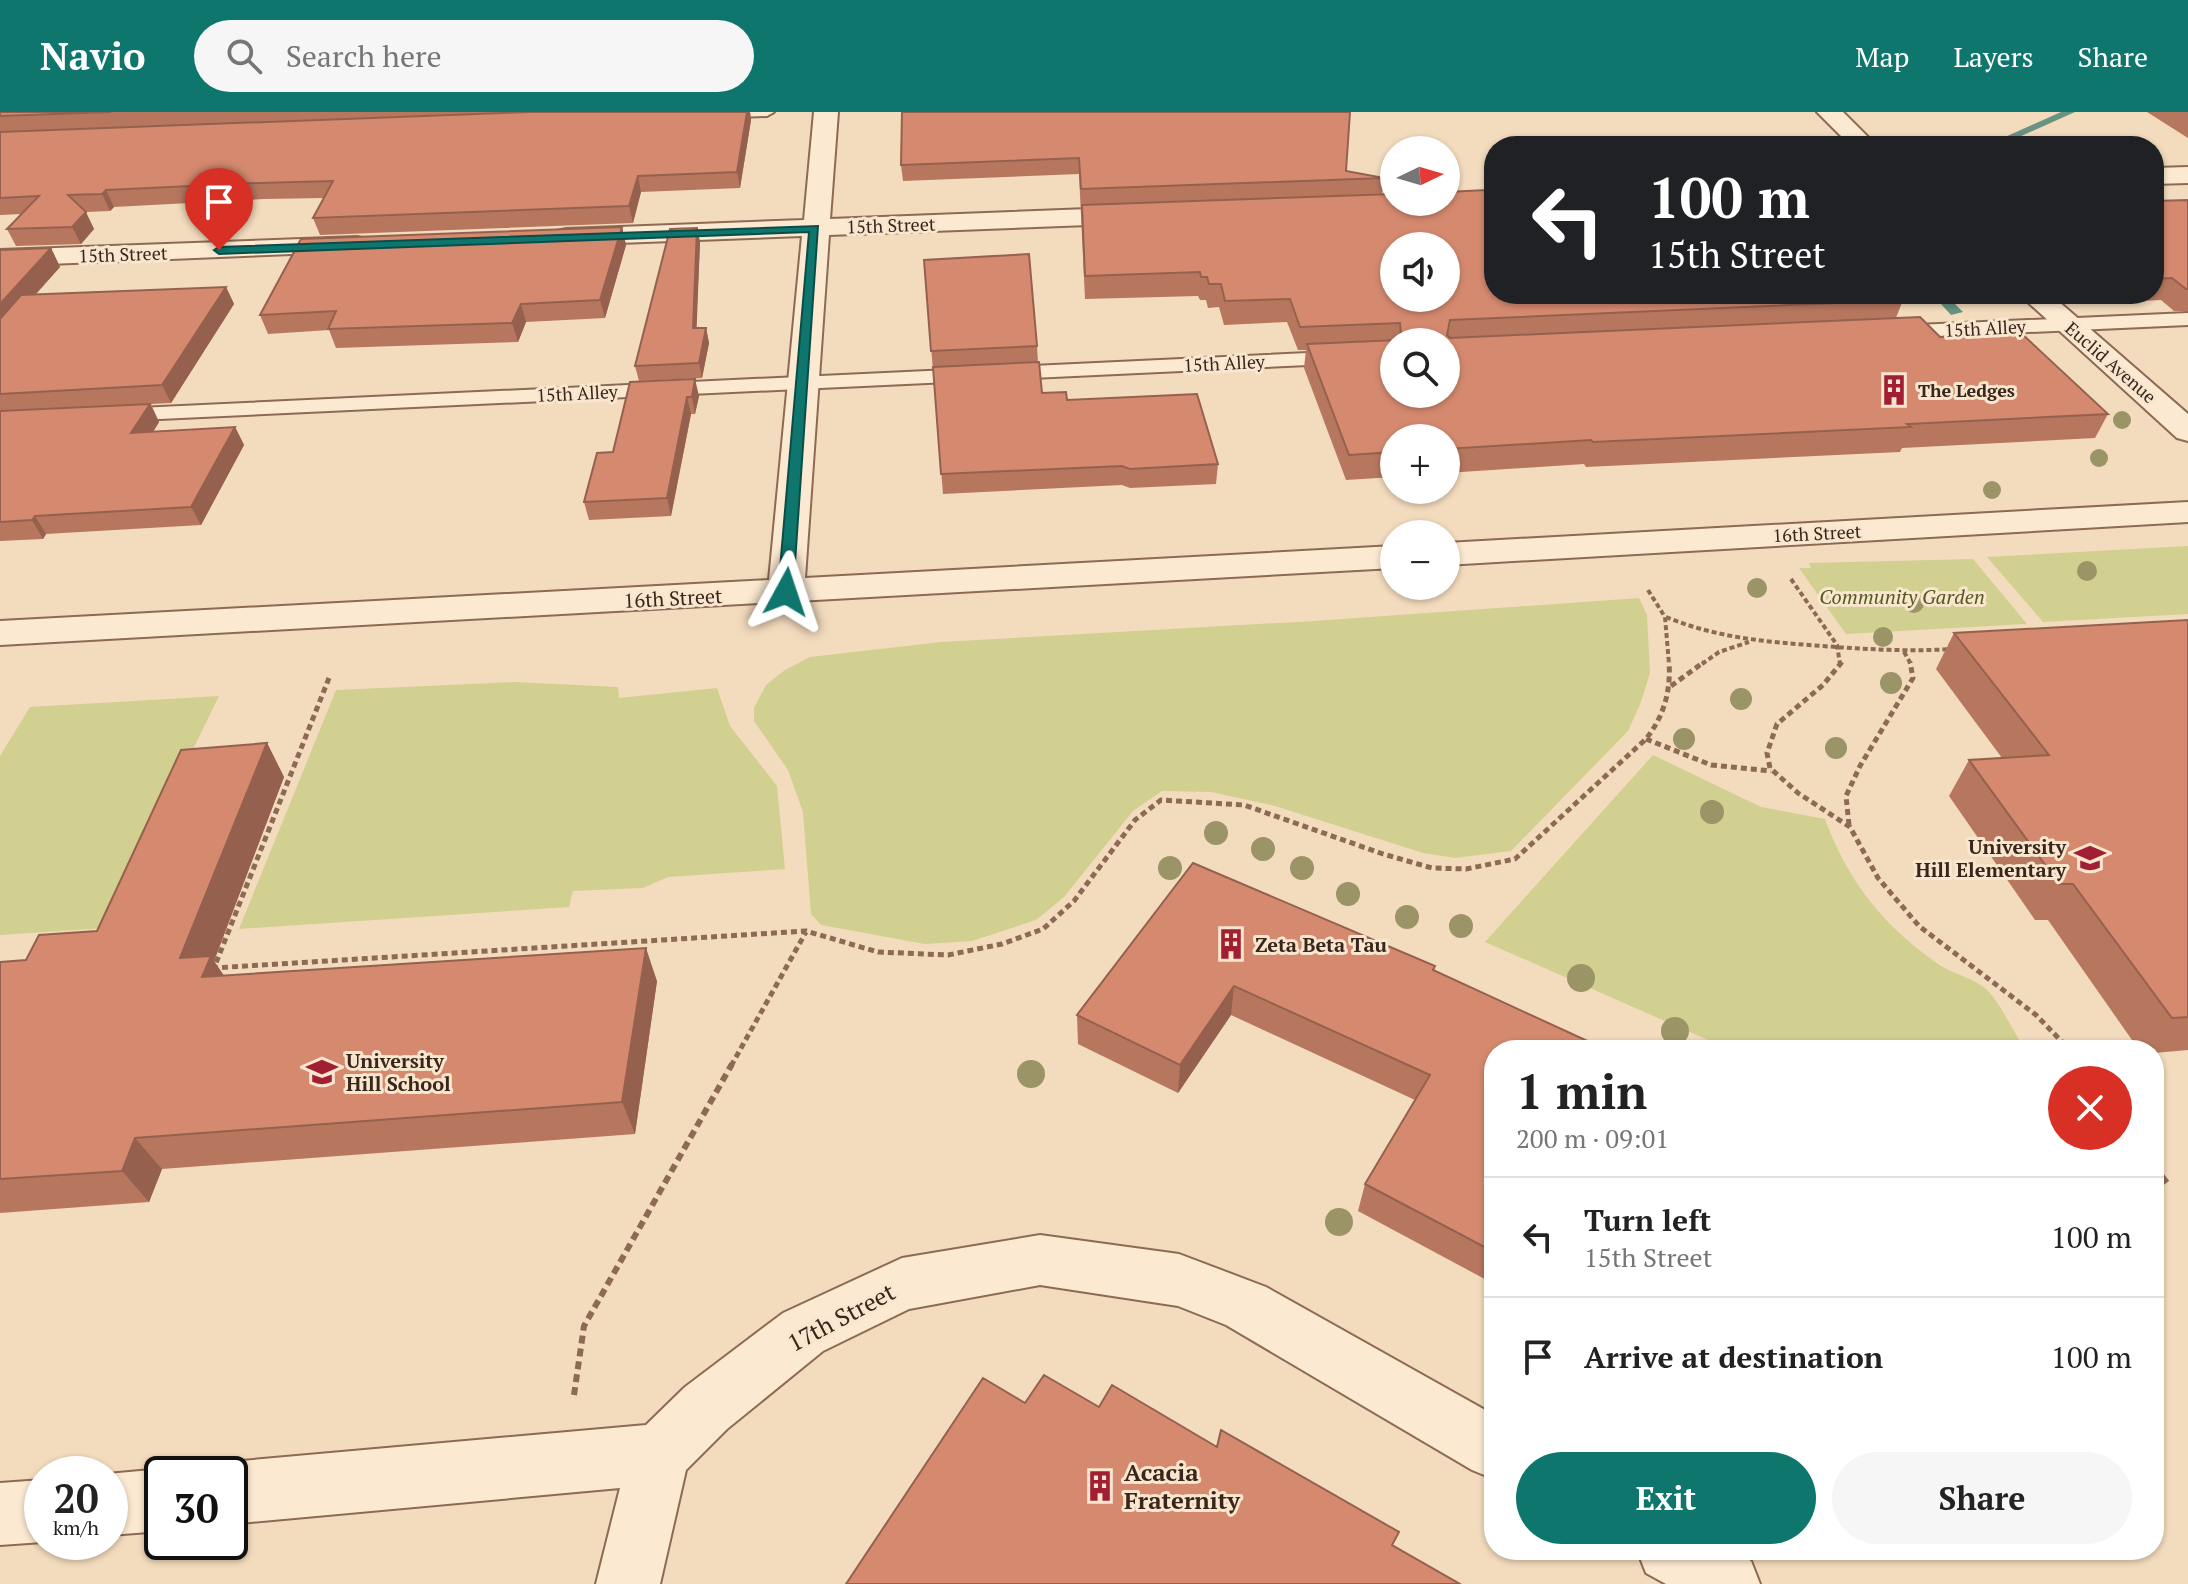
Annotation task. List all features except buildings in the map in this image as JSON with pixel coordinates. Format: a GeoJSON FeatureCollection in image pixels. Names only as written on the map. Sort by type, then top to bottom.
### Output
{"type":"FeatureCollection","features":[{"type":"Feature","properties":{"kind":"street"},"geometry":{"type":"LineString","coordinates":[[786,592],[826,112]]}},
{"type":"Feature","properties":{"kind":"street"},"geometry":{"type":"LineString","coordinates":[[1829,112],[1854,136]]}},
{"type":"Feature","properties":{"kind":"street"},"geometry":{"type":"LineString","coordinates":[[2164,176],[2188,175]]}},
{"type":"Feature","properties":{"kind":"street","name":"15th Street"},"geometry":{"type":"LineString","coordinates":[[543,238],[1162,214]]}},
{"type":"Feature","properties":{"kind":"street","name":"15th Street"},"geometry":{"type":"LineString","coordinates":[[0,258],[383,244]]}},
{"type":"Feature","properties":{"kind":"street","name":"Euclid Avenue"},"geometry":{"type":"LineString","coordinates":[[2044,304],[2188,431]]}},
{"type":"Feature","properties":{"kind":"street","name":"16th Street"},"geometry":{"type":"LineString","coordinates":[[1460,553],[2188,512]]}},
{"type":"Feature","properties":{"kind":"street","name":"16th Street"},"geometry":{"type":"LineString","coordinates":[[0,633],[1380,558]]}},
{"type":"Feature","properties":{"kind":"street","name":"17th Street"},"geometry":{"type":"LineString","coordinates":[[659,1454],[706,1408],[803,1332],[902,1284],[1040,1260],[1179,1280],[1246,1306],[1484,1443]]}},
{"type":"Feature","properties":{"kind":"street"},"geometry":{"type":"LineString","coordinates":[[248,1491],[659,1454],[628,1584]]}},
{"type":"Feature","properties":{"kind":"street"},"geometry":{"type":"LineString","coordinates":[[0,1514],[24,1512]]}},
{"type":"Feature","properties":{"kind":"street"},"geometry":{"type":"LineString","coordinates":[[1686,1560],[1728,1584]]}},
{"type":"Feature","properties":{"kind":"lane"},"geometry":{"type":"LineString","coordinates":[[703,114],[767,112]]}},
{"type":"Feature","properties":{"kind":"lane","name":"15th Alley"},"geometry":{"type":"LineString","coordinates":[[1870,333],[2188,319]]}},
{"type":"Feature","properties":{"kind":"lane","name":"15th Alley"},"geometry":{"type":"LineString","coordinates":[[94,416],[1380,356]]}},
{"type":"Feature","properties":{"kind":"path"},"geometry":{"type":"LineString","coordinates":[[329,678],[214,968],[806,931],[878,952],[948,955],[1002,944],[1043,929],[1074,901],[1135,820],[1161,800],[1244,805],[1432,868],[1466,869],[1515,859],[1646,739],[1656,726],[1671,686],[1665,617],[1620,545]]}},
{"type":"Feature","properties":{"kind":"path"},"geometry":{"type":"LineString","coordinates":[[1771,771],[1766,755],[1770,738],[1780,720],[1836,674],[1842,662],[1837,645],[1789,576]]}},
{"type":"Feature","properties":{"kind":"path"},"geometry":{"type":"LineString","coordinates":[[1665,617],[1702,632],[1750,641],[1904,652],[1957,648]]}},
{"type":"Feature","properties":{"kind":"path"},"geometry":{"type":"LineString","coordinates":[[1671,686],[1719,652],[1750,641]]}},
{"type":"Feature","properties":{"kind":"path"},"geometry":{"type":"LineString","coordinates":[[1904,652],[1912,666],[1913,678],[1860,766],[1846,796],[1849,826],[1864,858],[1891,897],[1921,928],[2022,1001],[2062,1040]]}},
{"type":"Feature","properties":{"kind":"path"},"geometry":{"type":"LineString","coordinates":[[1646,739],[1711,765],[1771,771],[1831,817],[1849,826]]}},
{"type":"Feature","properties":{"kind":"path"},"geometry":{"type":"LineString","coordinates":[[564,1463],[584,1326],[806,931]]}},
{"type":"Feature","properties":{"kind":"path"},"geometry":{"type":"LineString","coordinates":[[2164,1179],[2167,1183]]}},
{"type":"Feature","properties":{"kind":"green space"},"geometry":{"type":"Polygon","coordinates":[[[2188,546],[2188,614],[2043,622],[1987,557],[2188,546]]]}},
{"type":"Feature","properties":{"kind":"green space","name":"Community Garden"},"geometry":{"type":"Polygon","coordinates":[[[1973,559],[2027,624],[1846,634],[1799,568],[1811,568],[1809,563],[1973,559]]]}},
{"type":"Feature","properties":{"kind":"green space"},"geometry":{"type":"Polygon","coordinates":[[[1639,598],[1647,615],[1650,673],[1628,731],[1511,851],[1455,858],[1423,853],[1275,806],[1211,792],[1162,791],[1133,811],[1064,897],[1036,920],[972,941],[925,944],[821,925],[811,914],[803,812],[788,770],[754,721],[754,708],[766,685],[785,670],[810,657],[941,642],[1314,621],[1639,598]]]}},
{"type":"Feature","properties":{"kind":"green space"},"geometry":{"type":"Polygon","coordinates":[[[515,682],[618,687],[619,698],[717,688],[730,726],[777,786],[785,869],[668,877],[643,888],[573,891],[569,907],[239,929],[336,690],[515,682]]]}},
{"type":"Feature","properties":{"kind":"green space"},"geometry":{"type":"Polygon","coordinates":[[[219,696],[106,928],[0,935],[0,756],[30,707],[219,696]]]}},
{"type":"Feature","properties":{"kind":"green space"},"geometry":{"type":"Polygon","coordinates":[[[1653,755],[1761,807],[1825,819],[1845,863],[1871,902],[1902,936],[1921,951],[1941,966],[1985,988],[2019,1040],[1708,1040],[1485,942],[1653,755]]]}},
{"type":"Feature","properties":{"kind":"waterway"},"geometry":{"type":"LineString","coordinates":[[2014,136],[2070,112]]}},
{"type":"Feature","properties":{"kind":"waterway"},"geometry":{"type":"LineString","coordinates":[[1948,304],[1956,312]]}},
{"type":"Feature","properties":{"kind":"place","name":"The Ledges"},"geometry":{"type":"Point","coordinates":[1894,390]}},
{"type":"Feature","properties":{"kind":"place","name":"University Hill Elementary"},"geometry":{"type":"Point","coordinates":[2090,858]}},
{"type":"Feature","properties":{"kind":"place","name":"Zeta Beta Tau"},"geometry":{"type":"Point","coordinates":[1231,944]}},
{"type":"Feature","properties":{"kind":"place","name":"University Hill School"},"geometry":{"type":"Point","coordinates":[322,1072]}},
{"type":"Feature","properties":{"kind":"place","name":"Acacia Fraternity"},"geometry":{"type":"Point","coordinates":[1100,1486]}},
{"type":"Feature","properties":{"kind":"route"},"geometry":{"type":"LineString","coordinates":[[219,250],[814,228],[786,592]]}}]}
